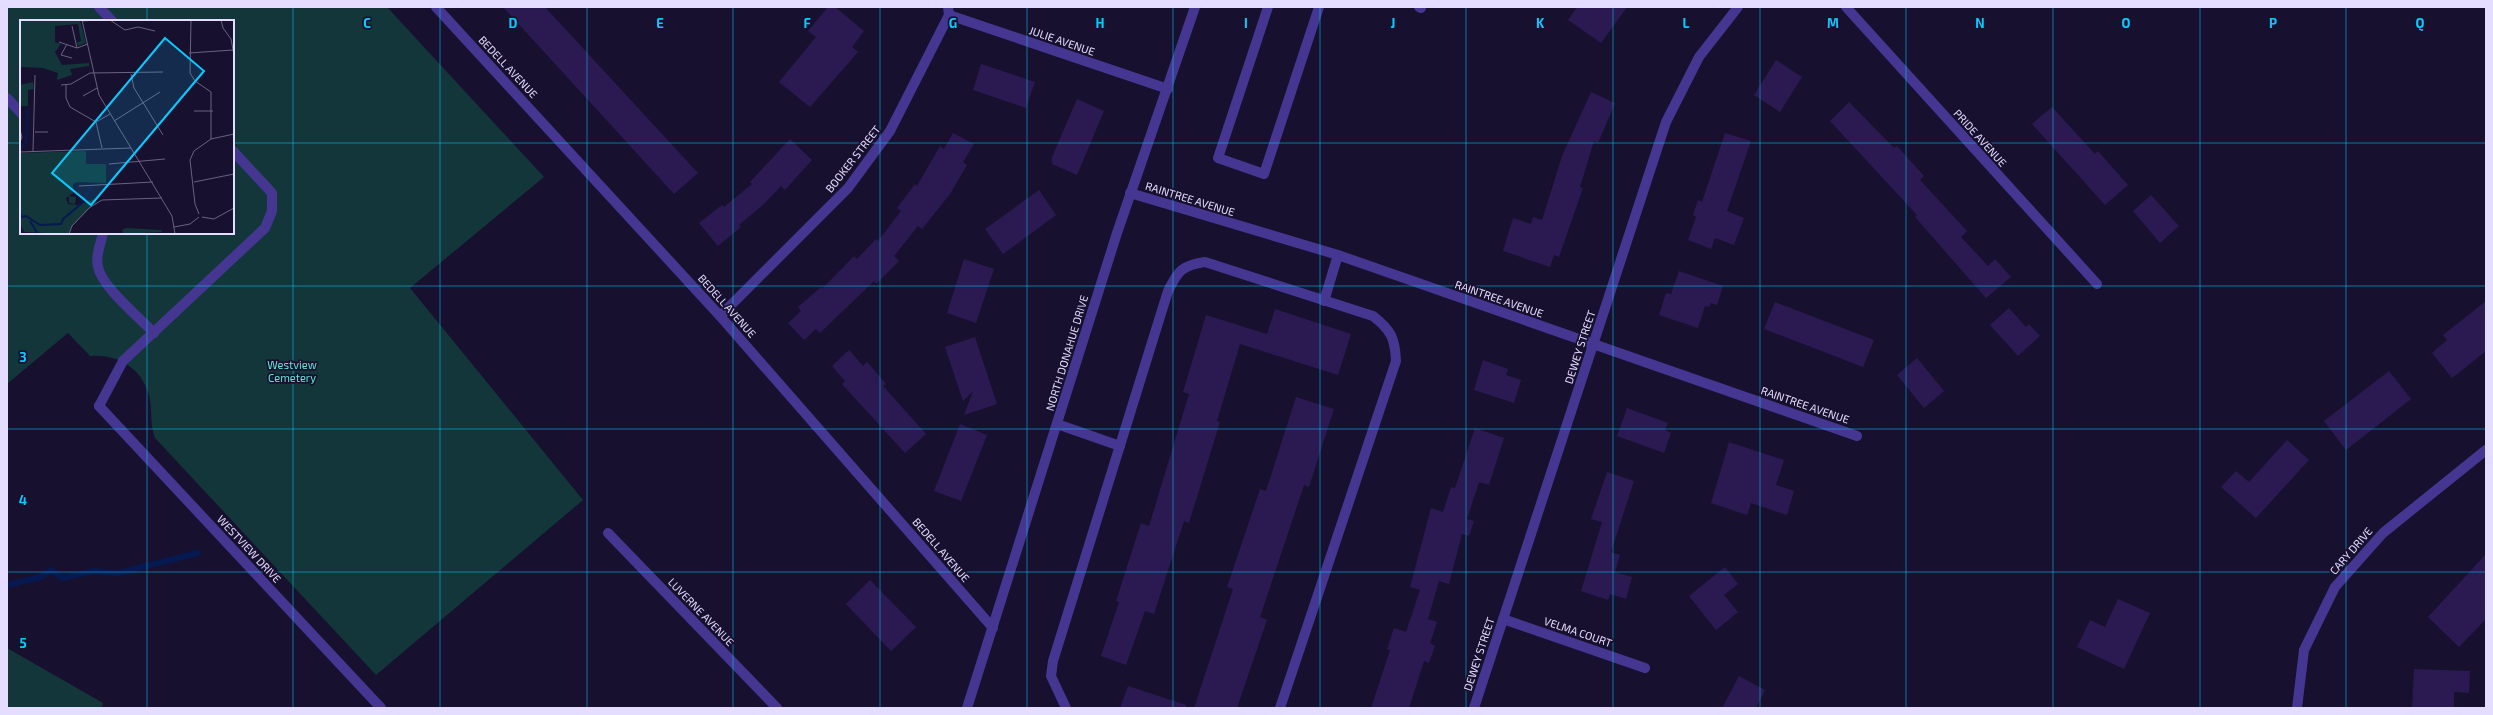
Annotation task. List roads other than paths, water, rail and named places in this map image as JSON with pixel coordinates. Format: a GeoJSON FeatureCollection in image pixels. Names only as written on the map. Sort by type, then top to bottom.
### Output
{"type":"FeatureCollection","features":[{"type":"Feature","properties":{"kind":"street"},"geometry":{"type":"LineString","coordinates":[[99,7],[111,20]]}},
{"type":"Feature","properties":{"kind":"street","name":"BEDELL AVENUE"},"geometry":{"type":"LineString","coordinates":[[436,7],[720,316],[993,628]]}},
{"type":"Feature","properties":{"kind":"street","name":"NORTH DONAHUE DRIVE"},"geometry":{"type":"LineString","coordinates":[[967,708],[1130,193],[1168,89],[1195,7]]}},
{"type":"Feature","properties":{"kind":"street"},"geometry":{"type":"LineString","coordinates":[[1268,7],[1218,158],[1264,174],[1319,7]]}},
{"type":"Feature","properties":{"kind":"street","name":"DEWEY STREET"},"geometry":{"type":"LineString","coordinates":[[1474,708],[1666,122],[1699,57],[1738,7]]}},
{"type":"Feature","properties":{"kind":"street","name":"PRIDE AVENUE"},"geometry":{"type":"LineString","coordinates":[[1846,7],[2097,284]]}},
{"type":"Feature","properties":{"kind":"street","name":"BOOKER STREET"},"geometry":{"type":"LineString","coordinates":[[720,316],[848,188],[890,131],[948,11]]}},
{"type":"Feature","properties":{"kind":"street","name":"JULIE AVENUE"},"geometry":{"type":"LineString","coordinates":[[948,11],[1168,89]]}},
{"type":"Feature","properties":{"kind":"street"},"geometry":{"type":"LineString","coordinates":[[7,98],[20,111]]}},
{"type":"Feature","properties":{"kind":"street"},"geometry":{"type":"LineString","coordinates":[[103,234],[99,250],[98,267],[106,282],[154,332],[265,228],[272,211],[272,193],[234,152]]}},
{"type":"Feature","properties":{"kind":"street","name":"RAINTREE AVENUE"},"geometry":{"type":"LineString","coordinates":[[1130,193],[1338,256],[1857,436]]}},
{"type":"Feature","properties":{"kind":"street"},"geometry":{"type":"LineString","coordinates":[[1324,301],[1338,256]]}},
{"type":"Feature","properties":{"kind":"street"},"geometry":{"type":"LineString","coordinates":[[1066,708],[1051,676],[1053,661],[1168,291],[1177,274],[1189,264],[1204,262],[1373,316],[1388,328],[1396,345],[1396,361],[1280,708]]}},
{"type":"Feature","properties":{"kind":"street","name":"WESTVIEW DRIVE"},"geometry":{"type":"LineString","coordinates":[[154,332],[123,361],[99,406],[381,708]]}},
{"type":"Feature","properties":{"kind":"street"},"geometry":{"type":"LineString","coordinates":[[1057,424],[1120,446]]}},
{"type":"Feature","properties":{"kind":"street","name":"CARY DRIVE"},"geometry":{"type":"LineString","coordinates":[[2297,708],[2304,650],[2335,587],[2383,533],[2486,450]]}},
{"type":"Feature","properties":{"kind":"street","name":"LUVERNE AVENUE"},"geometry":{"type":"LineString","coordinates":[[608,533],[777,708]]}},
{"type":"Feature","properties":{"kind":"street","name":"VELMA COURT"},"geometry":{"type":"LineString","coordinates":[[1503,619],[1645,668]]}},
{"type":"Feature","properties":{"kind":"waterway"},"geometry":{"type":"LineString","coordinates":[[7,585],[41,577],[51,570],[63,578],[93,571],[118,573],[198,553]]}},
{"type":"Feature","properties":{"kind":"park label","name":"Westview Cemetery"},"geometry":{"type":"Point","coordinates":[292,371]}}]}
